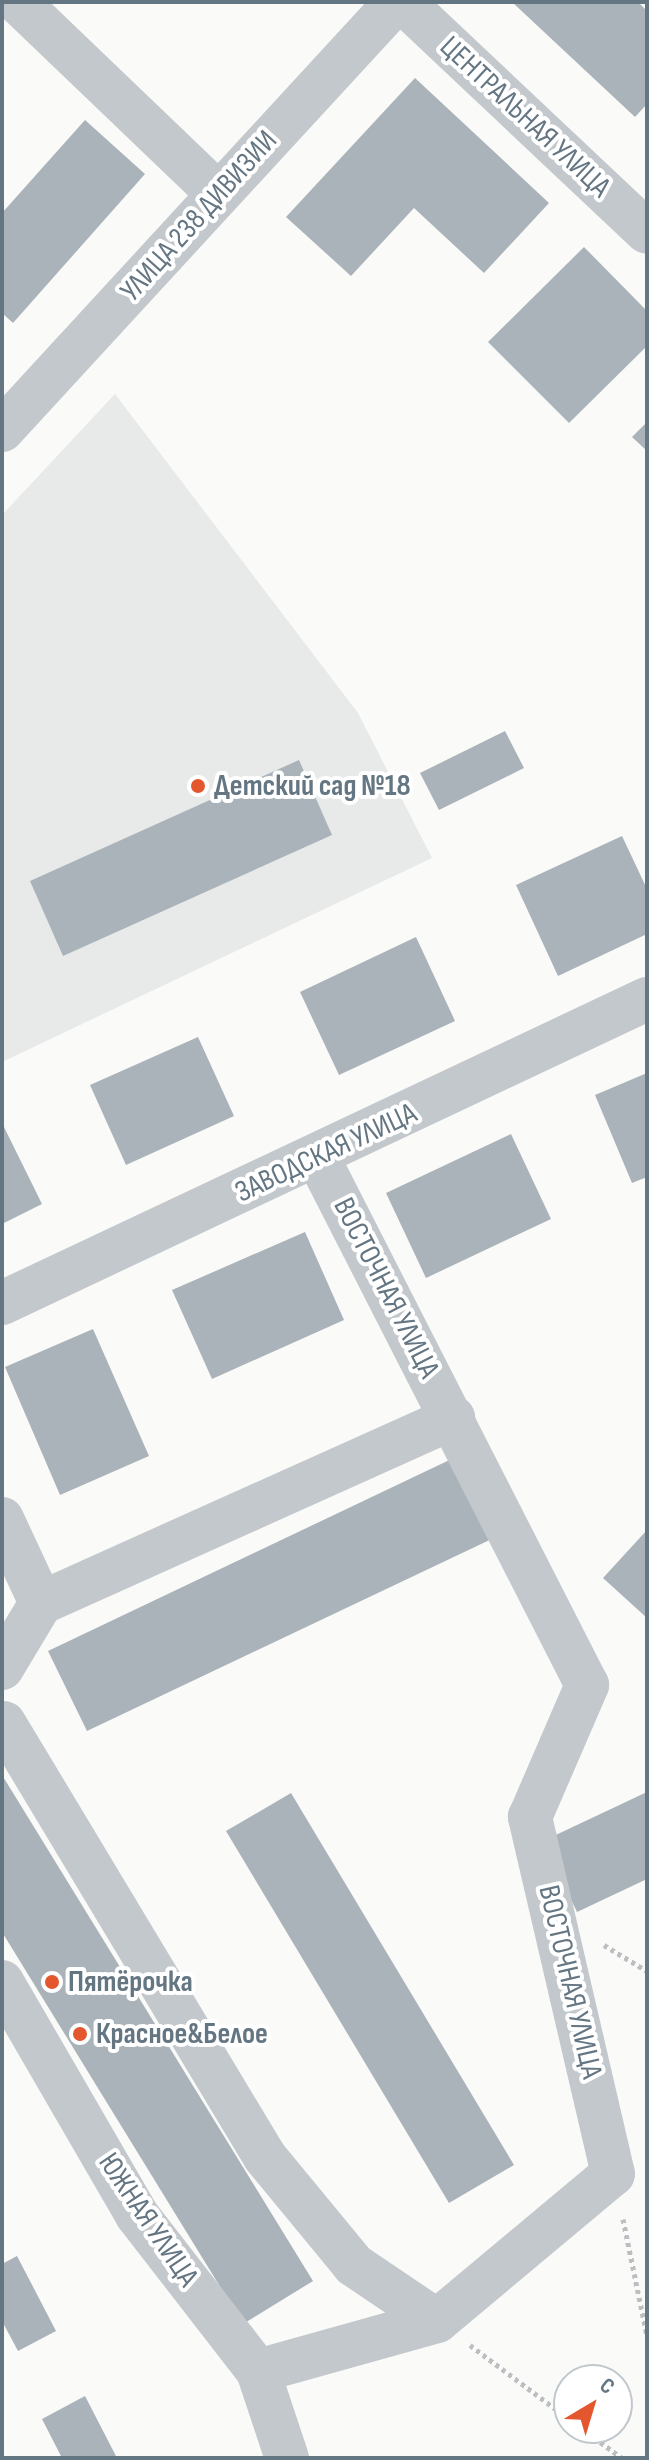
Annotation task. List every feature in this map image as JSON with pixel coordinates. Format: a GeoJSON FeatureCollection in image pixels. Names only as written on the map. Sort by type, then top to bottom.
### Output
{"type":"FeatureCollection","features":[{"type":"Feature","properties":{"kind":"street","name":"УЛИЦА 238 ДИВИЗИИ"},"geometry":{"type":"LineString","coordinates":[[2,430],[396,2]]}},
{"type":"Feature","properties":{"kind":"street","name":"ЦЕНТРАЛЬНАЯ УЛИЦА"},"geometry":{"type":"LineString","coordinates":[[403,2],[647,232]]}},
{"type":"Feature","properties":{"kind":"street"},"geometry":{"type":"LineString","coordinates":[[28,5],[218,194]]}},
{"type":"Feature","properties":{"kind":"street","name":"ЗАВОДСКАЯ УЛИЦА"},"geometry":{"type":"LineString","coordinates":[[2,1303],[318,1158],[647,999]]}},
{"type":"Feature","properties":{"kind":"street","name":"ВОСТОЧНАЯ УЛИЦА"},"geometry":{"type":"LineString","coordinates":[[318,1158],[587,1685],[530,1817],[613,2174]]}},
{"type":"Feature","properties":{"kind":"street"},"geometry":{"type":"LineString","coordinates":[[2,1668],[41,1603],[453,1418]]}},
{"type":"Feature","properties":{"kind":"street"},"geometry":{"type":"LineString","coordinates":[[2,1519],[41,1603]]}},
{"type":"Feature","properties":{"kind":"street"},"geometry":{"type":"LineString","coordinates":[[3,1721],[265,2157],[354,2265],[437,2321]]}},
{"type":"Feature","properties":{"kind":"street","name":"ЮЖНАЯ УЛИЦА"},"geometry":{"type":"LineString","coordinates":[[2,1982],[137,2215],[258,2371],[287,2458]]}},
{"type":"Feature","properties":{"kind":"street"},"geometry":{"type":"LineString","coordinates":[[258,2371],[437,2321],[613,2174]]}},
{"type":"Feature","properties":{"kind":"path"},"geometry":{"type":"LineString","coordinates":[[613,2174],[647,2336]]}},
{"type":"Feature","properties":{"kind":"path"},"geometry":{"type":"LineString","coordinates":[[437,2321],[553,2407]]}},
{"type":"Feature","properties":{"kind":"path"},"geometry":{"type":"LineString","coordinates":[[603,2444],[622,2458]]}},
{"type":"Feature","properties":{"kind":"shaded area","name":"Детский сад №18"},"geometry":{"type":"Polygon","coordinates":[[[115,394],[358,713],[432,858],[2,1062],[2,515],[115,394]]]}},
{"type":"Feature","properties":{"kind":"building"},"geometry":{"type":"Polygon","coordinates":[[[512,2],[638,2],[647,11],[647,104],[635,117],[512,2]]]}},
{"type":"Feature","properties":{"kind":"building"},"geometry":{"type":"Polygon","coordinates":[[[415,78],[549,203],[484,273],[414,208],[351,276],[286,217],[415,78]]]}},
{"type":"Feature","properties":{"kind":"building"},"geometry":{"type":"Polygon","coordinates":[[[85,120],[145,174],[13,323],[2,313],[2,213],[85,120]]]}},
{"type":"Feature","properties":{"kind":"building"},"geometry":{"type":"Polygon","coordinates":[[[584,247],[647,311],[647,346],[569,423],[488,342],[584,247]]]}},
{"type":"Feature","properties":{"kind":"building"},"geometry":{"type":"Polygon","coordinates":[[[647,422],[647,451],[632,437],[647,422]]]}},
{"type":"Feature","properties":{"kind":"building"},"geometry":{"type":"Polygon","coordinates":[[[505,731],[524,768],[439,810],[420,773],[505,731]]]}},
{"type":"Feature","properties":{"kind":"building"},"geometry":{"type":"Polygon","coordinates":[[[299,760],[332,835],[63,956],[30,881],[299,760]]]}},
{"type":"Feature","properties":{"kind":"building"},"geometry":{"type":"Polygon","coordinates":[[[622,836],[647,889],[647,934],[558,976],[516,885],[622,836]]]}},
{"type":"Feature","properties":{"kind":"building"},"geometry":{"type":"Polygon","coordinates":[[[416,937],[455,1021],[339,1075],[300,992],[416,937]]]}},
{"type":"Feature","properties":{"kind":"building"},"geometry":{"type":"Polygon","coordinates":[[[198,1037],[234,1116],[126,1165],[90,1085],[198,1037]]]}},
{"type":"Feature","properties":{"kind":"building"},"geometry":{"type":"Polygon","coordinates":[[[647,1073],[647,1177],[632,1183],[595,1095],[647,1073]]]}},
{"type":"Feature","properties":{"kind":"building"},"geometry":{"type":"Polygon","coordinates":[[[2,1123],[42,1204],[2,1224],[2,1123]]]}},
{"type":"Feature","properties":{"kind":"building"},"geometry":{"type":"Polygon","coordinates":[[[511,1134],[551,1219],[426,1278],[386,1193],[511,1134]]]}},
{"type":"Feature","properties":{"kind":"building"},"geometry":{"type":"Polygon","coordinates":[[[305,1232],[344,1320],[212,1379],[172,1290],[305,1232]]]}},
{"type":"Feature","properties":{"kind":"building"},"geometry":{"type":"Polygon","coordinates":[[[93,1329],[149,1456],[60,1495],[5,1367],[93,1329]]]}},
{"type":"Feature","properties":{"kind":"building"},"geometry":{"type":"Polygon","coordinates":[[[460,1455],[498,1536],[87,1731],[48,1651],[460,1455]]]}},
{"type":"Feature","properties":{"kind":"building"},"geometry":{"type":"Polygon","coordinates":[[[647,1530],[647,1618],[603,1578],[647,1530]]]}},
{"type":"Feature","properties":{"kind":"building"},"geometry":{"type":"Polygon","coordinates":[[[2,1775],[313,2281],[243,2324],[2,1932],[2,1775]]]}},
{"type":"Feature","properties":{"kind":"building"},"geometry":{"type":"Polygon","coordinates":[[[647,1792],[647,1879],[577,1912],[543,1841],[647,1792]]]}},
{"type":"Feature","properties":{"kind":"building"},"geometry":{"type":"Polygon","coordinates":[[[291,1793],[514,2165],[449,2203],[226,1831],[291,1793]]]}},
{"type":"Feature","properties":{"kind":"building"},"geometry":{"type":"Polygon","coordinates":[[[17,2256],[56,2331],[18,2351],[2,2321],[2,2264],[17,2256]]]}},
{"type":"Feature","properties":{"kind":"building"},"geometry":{"type":"Polygon","coordinates":[[[85,2396],[117,2458],[62,2458],[42,2419],[85,2396]]]}},
{"type":"Feature","properties":{"kind":"place","name":"Детский сад №18"},"geometry":{"type":"Point","coordinates":[198,786]}},
{"type":"Feature","properties":{"kind":"place","name":"Пятёрочка"},"geometry":{"type":"Point","coordinates":[52,1982]}},
{"type":"Feature","properties":{"kind":"place","name":"Красное&Белое"},"geometry":{"type":"Point","coordinates":[80,2034]}}]}
